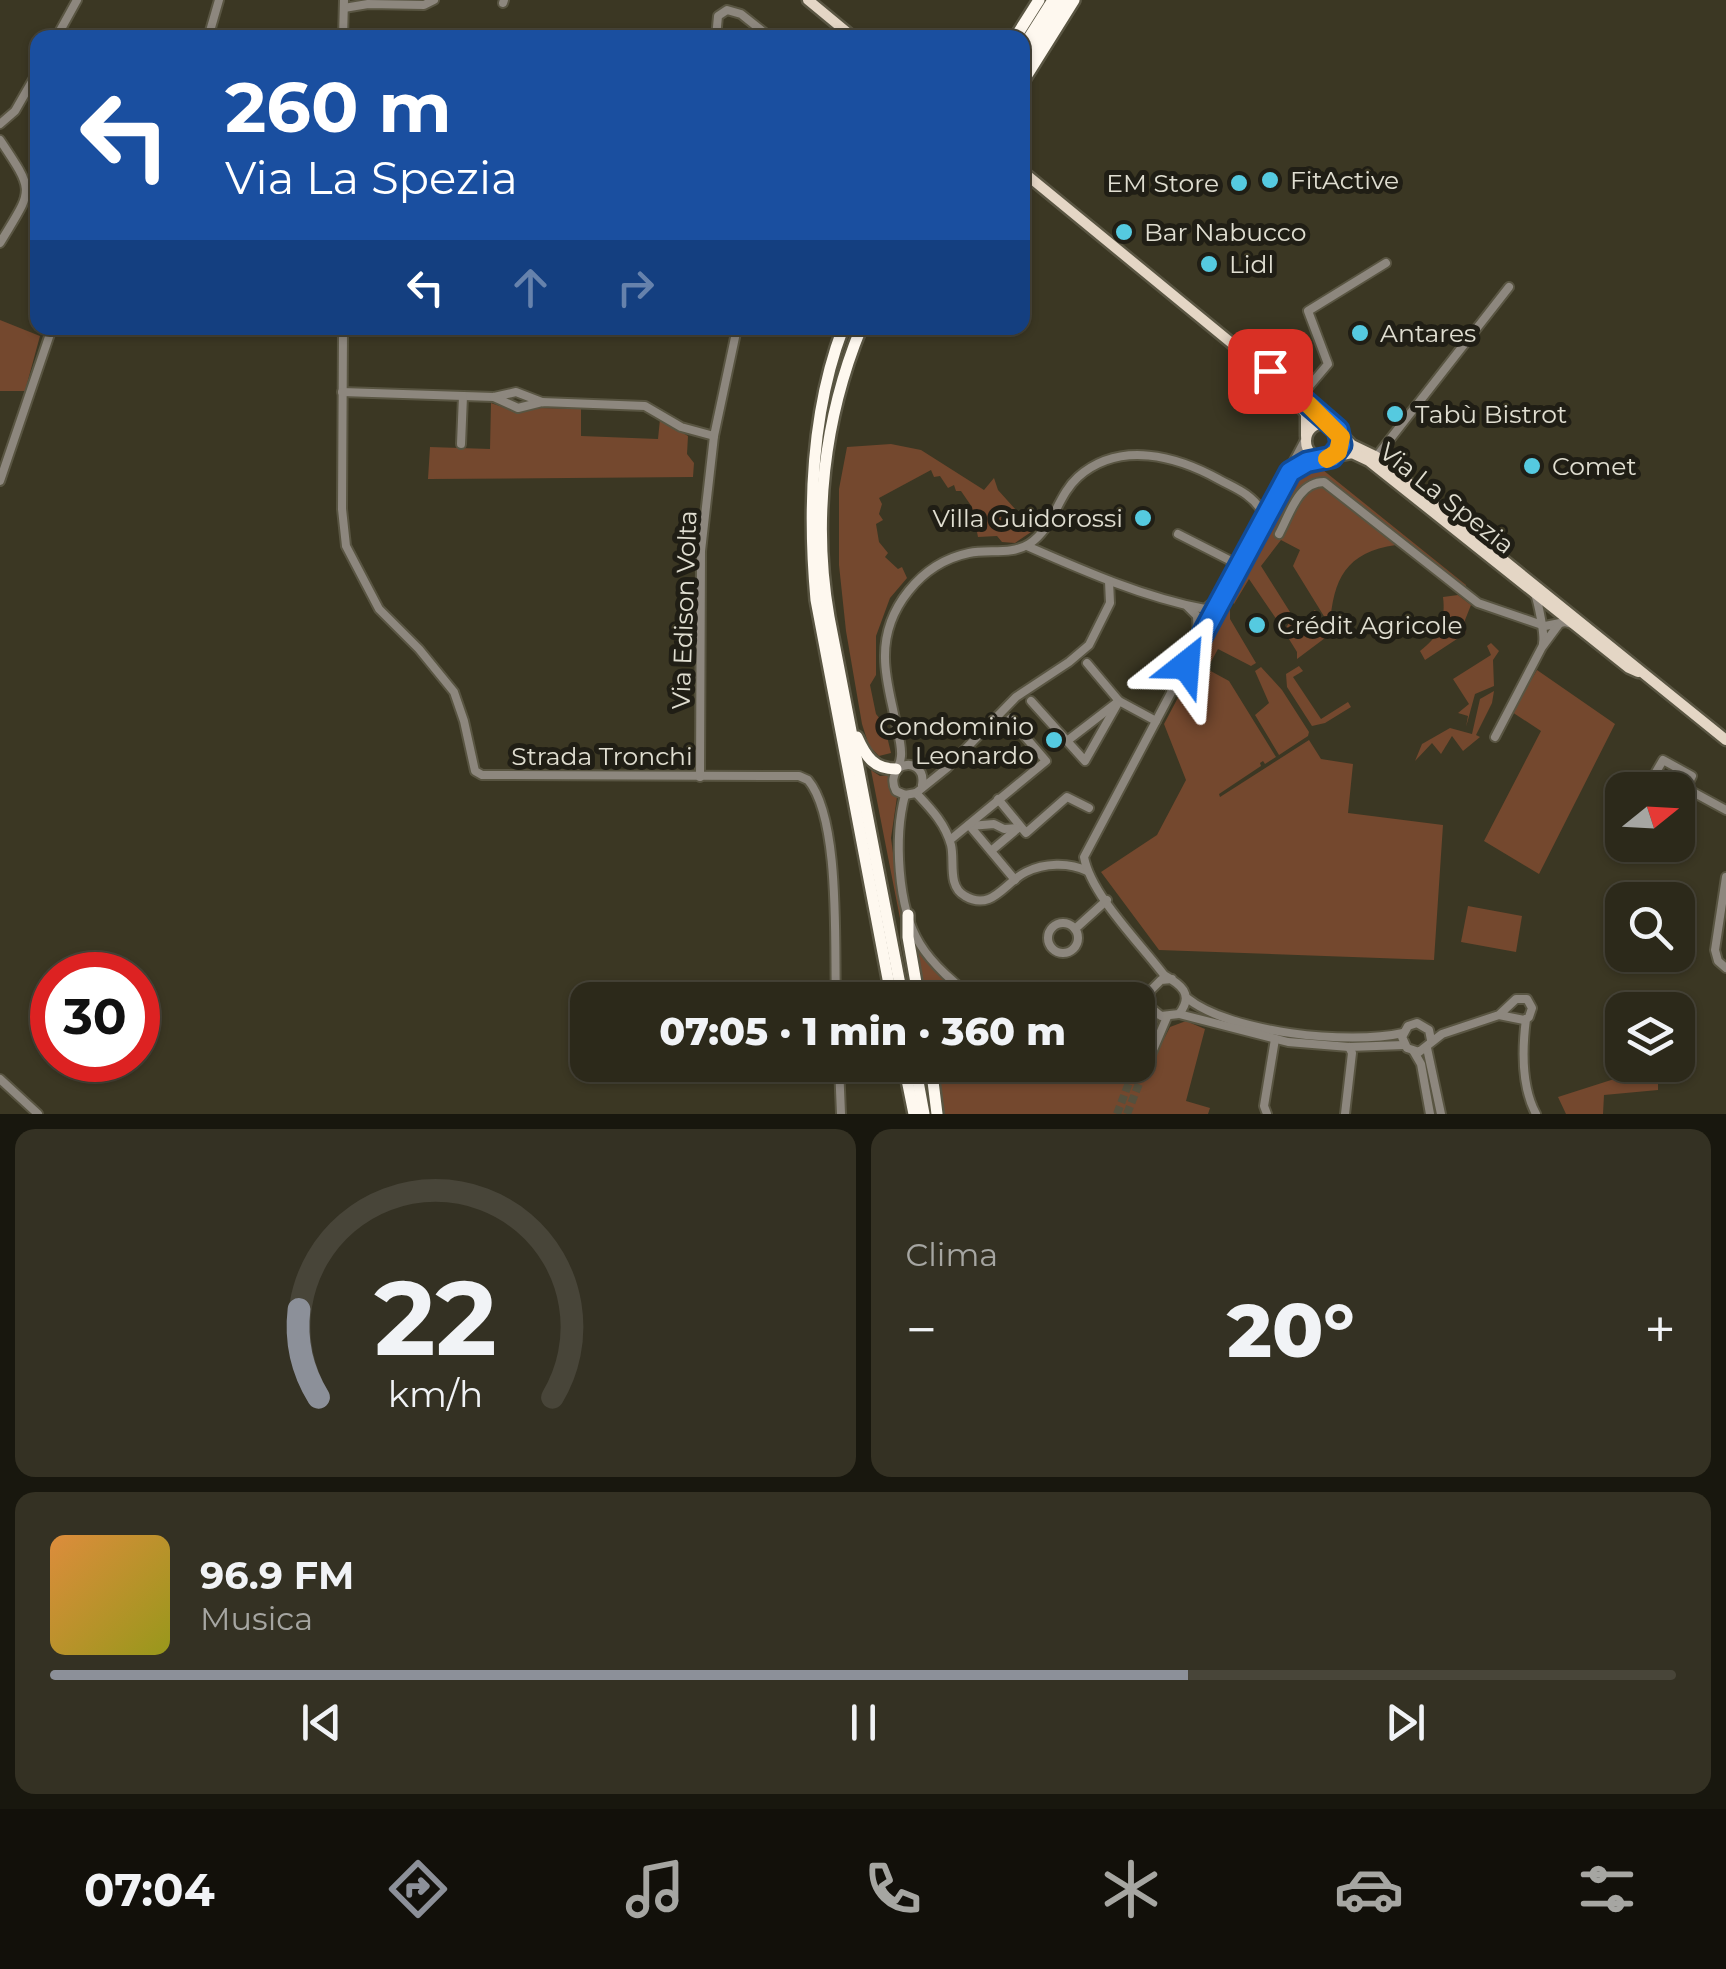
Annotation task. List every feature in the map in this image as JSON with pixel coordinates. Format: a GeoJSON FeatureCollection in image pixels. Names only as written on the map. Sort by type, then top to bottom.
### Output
{"type":"FeatureCollection","features":[{"type":"Feature","properties":{"kind":"highway"},"geometry":{"type":"LineString","coordinates":[[1020,30],[1039,0]]}},
{"type":"Feature","properties":{"kind":"highway"},"geometry":{"type":"LineString","coordinates":[[1030,36],[1053,0]]}},
{"type":"Feature","properties":{"kind":"highway"},"geometry":{"type":"LineString","coordinates":[[1030,53],[1064,0]]}},
{"type":"Feature","properties":{"kind":"highway"},"geometry":{"type":"LineString","coordinates":[[1030,70],[1074,0]]}},
{"type":"Feature","properties":{"kind":"highway"},"geometry":{"type":"LineString","coordinates":[[840,335],[834,351],[812,493],[811,548],[816,600],[889,982]]}},
{"type":"Feature","properties":{"kind":"highway"},"geometry":{"type":"LineString","coordinates":[[824,407],[849,335]]}},
{"type":"Feature","properties":{"kind":"highway"},"geometry":{"type":"LineString","coordinates":[[858,335],[842,380],[828,448],[822,517],[825,586],[899,982]]}},
{"type":"Feature","properties":{"kind":"highway"},"geometry":{"type":"LineString","coordinates":[[842,380],[866,335]]}},
{"type":"Feature","properties":{"kind":"highway"},"geometry":{"type":"LineString","coordinates":[[836,656],[863,750],[878,766],[897,769]]}},
{"type":"Feature","properties":{"kind":"highway"},"geometry":{"type":"LineString","coordinates":[[908,915],[916,982]]}},
{"type":"Feature","properties":{"kind":"highway"},"geometry":{"type":"LineString","coordinates":[[907,1082],[914,1114]]}},
{"type":"Feature","properties":{"kind":"highway"},"geometry":{"type":"LineString","coordinates":[[918,1082],[924,1114]]}},
{"type":"Feature","properties":{"kind":"highway"},"geometry":{"type":"LineString","coordinates":[[934,1082],[937,1114]]}},
{"type":"Feature","properties":{"kind":"main road"},"geometry":{"type":"LineString","coordinates":[[808,0],[842,30]]}},
{"type":"Feature","properties":{"kind":"main road","name":"Via La Spezia"},"geometry":{"type":"LineString","coordinates":[[1030,180],[1302,396],[1318,416],[1352,445],[1486,544],[1533,587],[1544,617],[1577,622]]}},
{"type":"Feature","properties":{"kind":"main road","name":"Via La Spezia"},"geometry":{"type":"LineString","coordinates":[[1257,364],[1303,408],[1311,454],[1327,458],[1355,453],[1374,460]]}},
{"type":"Feature","properties":{"kind":"main road"},"geometry":{"type":"LineString","coordinates":[[1306,438],[1316,425],[1336,429]]}},
{"type":"Feature","properties":{"kind":"main road","name":"Via La Spezia"},"geometry":{"type":"LineString","coordinates":[[1327,458],[1341,445],[1336,429]]}},
{"type":"Feature","properties":{"kind":"main road","name":"Via La Spezia"},"geometry":{"type":"LineString","coordinates":[[1438,509],[1726,740]]}},
{"type":"Feature","properties":{"kind":"street"},"geometry":{"type":"LineString","coordinates":[[60,30],[76,0]]}},
{"type":"Feature","properties":{"kind":"street"},"geometry":{"type":"LineString","coordinates":[[210,30],[219,0]]}},
{"type":"Feature","properties":{"kind":"street"},"geometry":{"type":"LineString","coordinates":[[343,30],[344,4],[424,5],[434,0]]}},
{"type":"Feature","properties":{"kind":"street"},"geometry":{"type":"LineString","coordinates":[[717,30],[718,16],[734,10],[761,30]]}},
{"type":"Feature","properties":{"kind":"street"},"geometry":{"type":"LineString","coordinates":[[0,124],[16,111],[30,86]]}},
{"type":"Feature","properties":{"kind":"street"},"geometry":{"type":"LineString","coordinates":[[0,140],[26,179],[27,199],[0,242]]}},
{"type":"Feature","properties":{"kind":"street"},"geometry":{"type":"LineString","coordinates":[[1302,396],[1328,364],[1308,310],[1386,263]]}},
{"type":"Feature","properties":{"kind":"street"},"geometry":{"type":"LineString","coordinates":[[1374,460],[1509,288]]}},
{"type":"Feature","properties":{"kind":"street"},"geometry":{"type":"LineString","coordinates":[[0,481],[50,335]]}},
{"type":"Feature","properties":{"kind":"street","name":"Strada Tronchi"},"geometry":{"type":"LineString","coordinates":[[343,335],[342,509],[346,546],[379,609],[454,692],[474,771],[482,775],[799,776],[808,780],[814,787],[829,839],[835,982]]}},
{"type":"Feature","properties":{"kind":"street","name":"Via Edison Volta"},"geometry":{"type":"LineString","coordinates":[[700,777],[701,552],[714,436],[736,335]]}},
{"type":"Feature","properties":{"kind":"street"},"geometry":{"type":"LineString","coordinates":[[342,392],[494,397],[518,392],[542,402]]}},
{"type":"Feature","properties":{"kind":"street"},"geometry":{"type":"LineString","coordinates":[[461,444],[463,396]]}},
{"type":"Feature","properties":{"kind":"street"},"geometry":{"type":"LineString","coordinates":[[494,397],[519,408],[542,402],[646,406],[681,427],[714,436]]}},
{"type":"Feature","properties":{"kind":"street"},"geometry":{"type":"LineString","coordinates":[[1306,438],[1084,857],[1087,870],[1107,900],[1153,960],[1183,986],[1187,998],[1204,1010],[1273,1030],[1326,1038],[1383,1038],[1403,1033],[1413,1024],[1422,1024],[1429,1039],[1441,1114]]}},
{"type":"Feature","properties":{"kind":"street"},"geometry":{"type":"LineString","coordinates":[[1027,546],[1042,533],[1070,485],[1081,474],[1130,456],[1154,454],[1196,466],[1248,494],[1262,510],[1262,524]]}},
{"type":"Feature","properties":{"kind":"street"},"geometry":{"type":"LineString","coordinates":[[1290,472],[1303,463],[1327,458]]}},
{"type":"Feature","properties":{"kind":"street"},"geometry":{"type":"LineString","coordinates":[[1280,534],[1304,488],[1326,483],[1470,598],[1490,610],[1544,617],[1542,647],[1495,737]]}},
{"type":"Feature","properties":{"kind":"street"},"geometry":{"type":"LineString","coordinates":[[1248,494],[1276,496]]}},
{"type":"Feature","properties":{"kind":"street"},"geometry":{"type":"LineString","coordinates":[[1042,533],[1050,556]]}},
{"type":"Feature","properties":{"kind":"street"},"geometry":{"type":"LineString","coordinates":[[1178,534],[1240,565]]}},
{"type":"Feature","properties":{"kind":"street"},"geometry":{"type":"LineString","coordinates":[[905,796],[896,791],[892,782],[901,752],[885,660],[888,631],[916,582],[952,559],[974,552],[1027,546],[1109,581],[1205,609],[1224,595]]}},
{"type":"Feature","properties":{"kind":"street"},"geometry":{"type":"LineString","coordinates":[[1109,581],[1112,596]]}},
{"type":"Feature","properties":{"kind":"street"},"geometry":{"type":"LineString","coordinates":[[905,796],[947,768],[1016,696],[1088,646],[1101,627],[1112,596],[1124,586]]}},
{"type":"Feature","properties":{"kind":"street"},"geometry":{"type":"LineString","coordinates":[[1185,604],[1197,616],[1198,642]]}},
{"type":"Feature","properties":{"kind":"street"},"geometry":{"type":"LineString","coordinates":[[1087,664],[1118,701],[1156,721]]}},
{"type":"Feature","properties":{"kind":"street"},"geometry":{"type":"LineString","coordinates":[[1031,701],[1085,761],[1118,701]]}},
{"type":"Feature","properties":{"kind":"street"},"geometry":{"type":"LineString","coordinates":[[1068,742],[1118,701]]}},
{"type":"Feature","properties":{"kind":"street"},"geometry":{"type":"LineString","coordinates":[[950,840],[1046,760],[1010,719]]}},
{"type":"Feature","properties":{"kind":"street"},"geometry":{"type":"LineString","coordinates":[[901,752],[922,776],[919,790],[950,840],[953,880],[965,896],[987,900],[1036,868],[1069,864],[1087,870]]}},
{"type":"Feature","properties":{"kind":"street"},"geometry":{"type":"LineString","coordinates":[[897,769],[947,768]]}},
{"type":"Feature","properties":{"kind":"street"},"geometry":{"type":"LineString","coordinates":[[1695,793],[1726,810]]}},
{"type":"Feature","properties":{"kind":"street"},"geometry":{"type":"LineString","coordinates":[[905,796],[898,840],[908,915],[920,944],[958,982]]}},
{"type":"Feature","properties":{"kind":"street"},"geometry":{"type":"LineString","coordinates":[[998,799],[1026,833],[1068,797],[1089,808]]}},
{"type":"Feature","properties":{"kind":"street"},"geometry":{"type":"LineString","coordinates":[[969,825],[1019,827]]}},
{"type":"Feature","properties":{"kind":"street"},"geometry":{"type":"LineString","coordinates":[[969,825],[1015,880]]}},
{"type":"Feature","properties":{"kind":"street"},"geometry":{"type":"LineString","coordinates":[[991,852],[1019,827]]}},
{"type":"Feature","properties":{"kind":"street"},"geometry":{"type":"LineString","coordinates":[[1726,876],[1715,952],[1726,968]]}},
{"type":"Feature","properties":{"kind":"street"},"geometry":{"type":"LineString","coordinates":[[1074,929],[1107,900]]}},
{"type":"Feature","properties":{"kind":"street"},"geometry":{"type":"LineString","coordinates":[[1153,960],[1156,983],[1172,980]]}},
{"type":"Feature","properties":{"kind":"street"},"geometry":{"type":"LineString","coordinates":[[1179,1014],[1187,998]]}},
{"type":"Feature","properties":{"kind":"street"},"geometry":{"type":"LineString","coordinates":[[1511,1012],[1516,999],[1527,1000],[1532,1011],[1526,1019],[1523,1058],[1527,1090],[1536,1114]]}},
{"type":"Feature","properties":{"kind":"street"},"geometry":{"type":"LineString","coordinates":[[1155,1011],[1167,1017],[1179,1014],[1275,1039],[1349,1047],[1404,1045],[1414,1052],[1422,1070],[1430,1114]]}},
{"type":"Feature","properties":{"kind":"street"},"geometry":{"type":"LineString","coordinates":[[1414,1052],[1429,1039],[1511,1012]]}},
{"type":"Feature","properties":{"kind":"street"},"geometry":{"type":"LineString","coordinates":[[1511,1012],[1520,1021],[1526,1019]]}},
{"type":"Feature","properties":{"kind":"street"},"geometry":{"type":"LineString","coordinates":[[1155,1038],[1167,1017]]}},
{"type":"Feature","properties":{"kind":"street"},"geometry":{"type":"LineString","coordinates":[[1403,1033],[1404,1045]]}},
{"type":"Feature","properties":{"kind":"street"},"geometry":{"type":"LineString","coordinates":[[1267,1114],[1264,1106],[1275,1039]]}},
{"type":"Feature","properties":{"kind":"street"},"geometry":{"type":"LineString","coordinates":[[1346,1114],[1352,1054],[1349,1047]]}},
{"type":"Feature","properties":{"kind":"street"},"geometry":{"type":"LineString","coordinates":[[0,1078],[38,1114]]}},
{"type":"Feature","properties":{"kind":"street"},"geometry":{"type":"LineString","coordinates":[[840,1082],[841,1114]]}},
{"type":"Feature","properties":{"kind":"street"},"geometry":{"type":"LineString","coordinates":[[936,1090],[937,1082]]}},
{"type":"Feature","properties":{"kind":"shaded area"},"geometry":{"type":"Polygon","coordinates":[[[0,320],[40,336],[25,391],[0,391],[0,320]]]}},
{"type":"Feature","properties":{"kind":"shaded area"},"geometry":{"type":"Polygon","coordinates":[[[491,403],[517,412],[581,409],[581,436],[658,439],[660,419],[688,436],[687,454],[694,463],[693,477],[428,479],[430,447],[490,449],[491,403]]]}},
{"type":"Feature","properties":{"kind":"shaded area"},"geometry":{"type":"Polygon","coordinates":[[[891,444],[921,450],[984,490],[994,478],[998,490],[1034,530],[1015,543],[1002,542],[997,536],[978,537],[972,507],[961,491],[956,491],[954,485],[948,488],[931,470],[879,498],[883,520],[876,524],[879,542],[888,553],[885,557],[898,569],[902,567],[907,578],[890,598],[876,636],[876,675],[870,685],[891,753],[879,756],[869,746],[862,724],[846,631],[839,565],[839,489],[847,447],[891,444]]]}},
{"type":"Feature","properties":{"kind":"shaded area"},"geometry":{"type":"Polygon","coordinates":[[[1311,468],[1323,470],[1466,585],[1466,590],[1331,483],[1319,479],[1297,494],[1282,536],[1307,490],[1322,485],[1396,545],[1365,554],[1345,570],[1335,594],[1330,626],[1293,566],[1300,550],[1281,540],[1261,566],[1290,612],[1281,626],[1249,579],[1234,604],[1230,599],[1295,478],[1311,468]]]}},
{"type":"Feature","properties":{"kind":"shaded area"},"geometry":{"type":"Polygon","coordinates":[[[1458,595],[1471,605],[1465,620],[1466,633],[1425,660],[1420,651],[1440,627],[1443,597],[1458,595]]]}},
{"type":"Feature","properties":{"kind":"shaded area"},"geometry":{"type":"Polygon","coordinates":[[[1226,607],[1256,663],[1251,666],[1218,649],[1207,669],[1229,681],[1276,757],[1260,763],[1220,797],[1309,740],[1321,759],[1353,764],[1348,813],[1443,825],[1434,960],[1159,950],[1101,872],[1157,835],[1186,780],[1164,724],[1226,607]]]}},
{"type":"Feature","properties":{"kind":"shaded area"},"geometry":{"type":"Polygon","coordinates":[[[1315,610],[1329,635],[1297,659],[1284,631],[1292,618],[1300,622],[1315,610]]]}},
{"type":"Feature","properties":{"kind":"shaded area"},"geometry":{"type":"Polygon","coordinates":[[[1491,643],[1499,651],[1493,660],[1494,686],[1475,694],[1466,727],[1468,716],[1458,713],[1469,704],[1453,679],[1491,655],[1487,646],[1491,643]]]}},
{"type":"Feature","properties":{"kind":"shaded area"},"geometry":{"type":"Polygon","coordinates":[[[1299,666],[1303,671],[1293,677],[1321,719],[1348,702],[1351,707],[1312,726],[1287,687],[1286,674],[1299,666]]]}},
{"type":"Feature","properties":{"kind":"shaded area"},"geometry":{"type":"Polygon","coordinates":[[[1261,667],[1282,690],[1309,732],[1279,755],[1255,715],[1269,703],[1255,671],[1261,667]]]}},
{"type":"Feature","properties":{"kind":"shaded area"},"geometry":{"type":"Polygon","coordinates":[[[1537,670],[1615,724],[1539,874],[1484,841],[1541,731],[1512,712],[1537,670]]]}},
{"type":"Feature","properties":{"kind":"shaded area"},"geometry":{"type":"Polygon","coordinates":[[[1494,691],[1476,735],[1480,737],[1463,751],[1452,736],[1441,754],[1432,743],[1415,761],[1422,744],[1450,728],[1472,734],[1480,699],[1494,691]]]}},
{"type":"Feature","properties":{"kind":"shaded area"},"geometry":{"type":"Polygon","coordinates":[[[871,770],[880,776],[888,775],[891,792],[897,797],[891,838],[905,944],[871,770]]]}},
{"type":"Feature","properties":{"kind":"shaded area"},"geometry":{"type":"Polygon","coordinates":[[[1468,906],[1522,916],[1516,952],[1461,942],[1468,906]]]}},
{"type":"Feature","properties":{"kind":"shaded area"},"geometry":{"type":"Polygon","coordinates":[[[914,940],[946,982],[922,982],[914,940]]]}},
{"type":"Feature","properties":{"kind":"shaded area"},"geometry":{"type":"Polygon","coordinates":[[[1186,1021],[1205,1029],[1186,1101],[1210,1108],[1208,1114],[944,1114],[940,1082],[1155,1082],[1155,1056],[1170,1027],[1186,1021]]]}},
{"type":"Feature","properties":{"kind":"shaded area"},"geometry":{"type":"Polygon","coordinates":[[[1605,1082],[1658,1082],[1658,1090],[1604,1095],[1603,1114],[1566,1114],[1558,1097],[1605,1082]]]}},
{"type":"Feature","properties":{"kind":"tunnel"},"geometry":{"type":"LineString","coordinates":[[1117,1114],[1129,1082]]}},
{"type":"Feature","properties":{"kind":"tunnel"},"geometry":{"type":"LineString","coordinates":[[1127,1114],[1140,1082]]}},
{"type":"Feature","properties":{"kind":"slow traffic"},"geometry":{"type":"LineString","coordinates":[[1308,404],[1341,437],[1338,452],[1327,459]]}},
{"type":"Feature","properties":{"kind":"place","name":"FitActive"},"geometry":{"type":"Point","coordinates":[1270,180]}},
{"type":"Feature","properties":{"kind":"place","name":"EM Store"},"geometry":{"type":"Point","coordinates":[1239,183]}},
{"type":"Feature","properties":{"kind":"place","name":"Bar Nabucco"},"geometry":{"type":"Point","coordinates":[1124,232]}},
{"type":"Feature","properties":{"kind":"place","name":"Lidl"},"geometry":{"type":"Point","coordinates":[1209,264]}},
{"type":"Feature","properties":{"kind":"place","name":"Antares"},"geometry":{"type":"Point","coordinates":[1360,333]}},
{"type":"Feature","properties":{"kind":"place","name":"Tabù Bistrot"},"geometry":{"type":"Point","coordinates":[1395,414]}},
{"type":"Feature","properties":{"kind":"place","name":"Comet"},"geometry":{"type":"Point","coordinates":[1532,466]}},
{"type":"Feature","properties":{"kind":"place","name":"Villa Guidorossi"},"geometry":{"type":"Point","coordinates":[1143,518]}},
{"type":"Feature","properties":{"kind":"place","name":"Crédit Agricole"},"geometry":{"type":"Point","coordinates":[1257,625]}},
{"type":"Feature","properties":{"kind":"place","name":"Condominio Leonardo"},"geometry":{"type":"Point","coordinates":[1054,740]}},
{"type":"Feature","properties":{"kind":"route"},"geometry":{"type":"LineString","coordinates":[[1186,665],[1290,472],[1307,462],[1332,457],[1341,445],[1338,430],[1270,371]]}}]}
